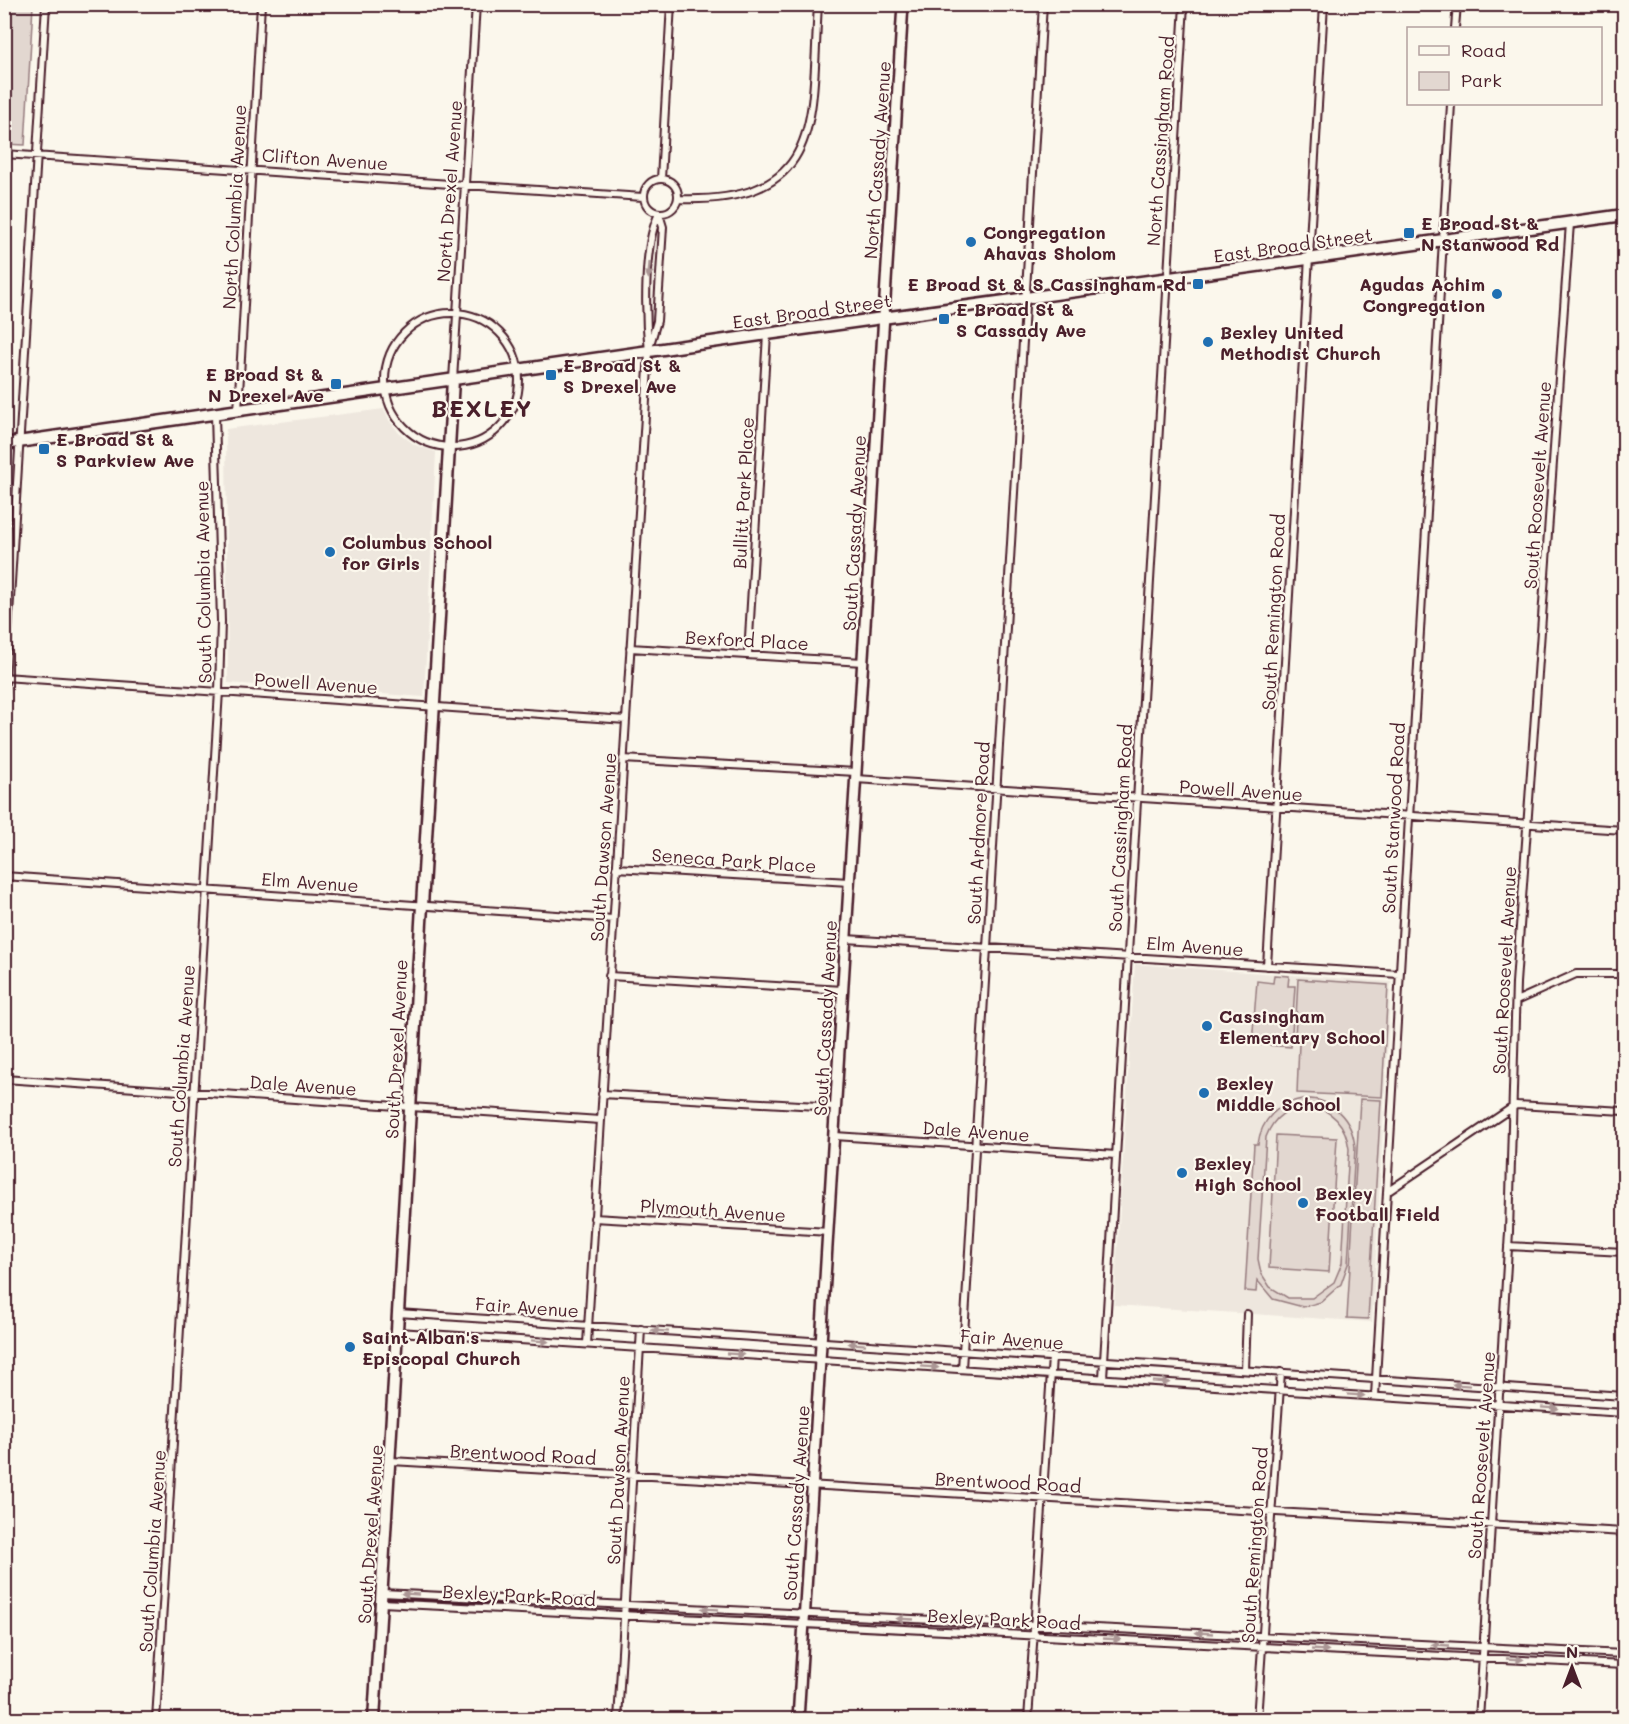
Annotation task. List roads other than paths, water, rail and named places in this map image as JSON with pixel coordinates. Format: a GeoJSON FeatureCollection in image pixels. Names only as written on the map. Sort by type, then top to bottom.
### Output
{"type":"FeatureCollection","features":[{"type":"Feature","properties":{"kind":"main road","name":"East Broad Street"},"geometry":{"type":"LineString","coordinates":[[4,444],[767,334],[1624,215]]}},
{"type":"Feature","properties":{"kind":"main road","name":"South Drexel Avenue"},"geometry":{"type":"LineString","coordinates":[[374,1719],[453,380]]}},
{"type":"Feature","properties":{"kind":"street"},"geometry":{"type":"LineString","coordinates":[[4,698],[46,4]]}},
{"type":"Feature","properties":{"kind":"street","name":"North Columbia Avenue"},"geometry":{"type":"LineString","coordinates":[[238,411],[261,4]]}},
{"type":"Feature","properties":{"kind":"street","name":"North Drexel Avenue"},"geometry":{"type":"LineString","coordinates":[[453,380],[476,4]]}},
{"type":"Feature","properties":{"kind":"street"},"geometry":{"type":"LineString","coordinates":[[660,179],[671,4]]}},
{"type":"Feature","properties":{"kind":"street"},"geometry":{"type":"LineString","coordinates":[[678,199],[721,200],[753,192],[783,173],[792,161],[802,147],[811,115],[818,4]]}},
{"type":"Feature","properties":{"kind":"street","name":"North Cassady Avenue"},"geometry":{"type":"LineString","coordinates":[[883,318],[903,4]]}},
{"type":"Feature","properties":{"kind":"street","name":"South Ardmore Road"},"geometry":{"type":"LineString","coordinates":[[962,1369],[1043,4]]}},
{"type":"Feature","properties":{"kind":"street","name":"North Cassingham Road"},"geometry":{"type":"LineString","coordinates":[[1167,279],[1184,4]]}},
{"type":"Feature","properties":{"kind":"street","name":"South Remington Road"},"geometry":{"type":"LineString","coordinates":[[1267,966],[1324,4]]}},
{"type":"Feature","properties":{"kind":"street"},"geometry":{"type":"LineString","coordinates":[[1455,27],[1457,4]]}},
{"type":"Feature","properties":{"kind":"street","name":"South Stanwood Road"},"geometry":{"type":"LineString","coordinates":[[1375,1396],[1450,105]]}},
{"type":"Feature","properties":{"kind":"street","name":"Clifton Avenue"},"geometry":{"type":"LineString","coordinates":[[4,154],[643,197]]}},
{"type":"Feature","properties":{"kind":"street"},"geometry":{"type":"LineString","coordinates":[[648,352],[645,320],[652,227],[660,214],[672,209],[678,199],[676,188],[666,180],[660,179],[650,182],[643,197],[647,207],[660,214],[663,227],[657,321],[648,352]]}},
{"type":"Feature","properties":{"kind":"street","name":"South Roosevelt Avenue"},"geometry":{"type":"LineString","coordinates":[[1479,1719],[1501,1387],[1516,1000],[1570,223]]}},
{"type":"Feature","properties":{"kind":"street","name":"South Cassingham Road"},"geometry":{"type":"LineString","coordinates":[[1103,1378],[1167,279]]}},
{"type":"Feature","properties":{"kind":"street"},"geometry":{"type":"LineString","coordinates":[[457,313],[481,320],[497,331],[511,349],[518,370],[517,398],[512,410],[496,431],[476,442],[449,447],[426,442],[407,429],[393,412],[386,389],[388,360],[403,334],[428,317],[457,313]]}},
{"type":"Feature","properties":{"kind":"street","name":"South Cassady Avenue"},"geometry":{"type":"LineString","coordinates":[[798,1719],[822,1360],[883,318]]}},
{"type":"Feature","properties":{"kind":"street","name":"Bullitt Park Place"},"geometry":{"type":"LineString","coordinates":[[748,654],[767,334]]}},
{"type":"Feature","properties":{"kind":"street","name":"South Dawson Avenue"},"geometry":{"type":"LineString","coordinates":[[587,1344],[648,352]]}},
{"type":"Feature","properties":{"kind":"street","name":"South Columbia Avenue"},"geometry":{"type":"LineString","coordinates":[[156,1719],[219,691],[221,621],[214,415]]}},
{"type":"Feature","properties":{"kind":"street","name":"Bexford Place"},"geometry":{"type":"LineString","coordinates":[[630,648],[862,662]]}},
{"type":"Feature","properties":{"kind":"street","name":"Powell Avenue"},"geometry":{"type":"LineString","coordinates":[[5,677],[626,720]]}},
{"type":"Feature","properties":{"kind":"street","name":"Powell Avenue"},"geometry":{"type":"LineString","coordinates":[[623,759],[996,788],[1624,830]]}},
{"type":"Feature","properties":{"kind":"street","name":"Seneca Park Place"},"geometry":{"type":"LineString","coordinates":[[616,868],[849,882]]}},
{"type":"Feature","properties":{"kind":"street","name":"Elm Avenue"},"geometry":{"type":"LineString","coordinates":[[4,876],[613,919]]}},
{"type":"Feature","properties":{"kind":"street","name":"Elm Avenue"},"geometry":{"type":"LineString","coordinates":[[846,939],[1399,974]]}},
{"type":"Feature","properties":{"kind":"street"},"geometry":{"type":"LineString","coordinates":[[1516,1000],[1534,995],[1576,974],[1624,974]]}},
{"type":"Feature","properties":{"kind":"street"},"geometry":{"type":"LineString","coordinates":[[609,976],[843,990]]}},
{"type":"Feature","properties":{"kind":"street","name":"Dale Avenue"},"geometry":{"type":"LineString","coordinates":[[4,1078],[600,1120]]}},
{"type":"Feature","properties":{"kind":"street"},"geometry":{"type":"LineString","coordinates":[[602,1094],[836,1107]]}},
{"type":"Feature","properties":{"kind":"street"},"geometry":{"type":"LineString","coordinates":[[1387,1192],[1511,1107],[1522,1105],[1624,1111]]}},
{"type":"Feature","properties":{"kind":"street","name":"Dale Avenue"},"geometry":{"type":"LineString","coordinates":[[835,1136],[1116,1155]]}},
{"type":"Feature","properties":{"kind":"street","name":"Plymouth Avenue"},"geometry":{"type":"LineString","coordinates":[[594,1218],[829,1232]]}},
{"type":"Feature","properties":{"kind":"street"},"geometry":{"type":"LineString","coordinates":[[1508,1246],[1624,1252]]}},
{"type":"Feature","properties":{"kind":"street","name":"Fair Avenue"},"geometry":{"type":"LineString","coordinates":[[398,1313],[1624,1396]]}},
{"type":"Feature","properties":{"kind":"street"},"geometry":{"type":"LineString","coordinates":[[1245,1370],[1246,1314]]}},
{"type":"Feature","properties":{"kind":"street","name":"South Dawson Avenue"},"geometry":{"type":"LineString","coordinates":[[618,1719],[641,1329]]}},
{"type":"Feature","properties":{"kind":"street","name":"Fair Avenue"},"geometry":{"type":"LineString","coordinates":[[398,1332],[1624,1413]]}},
{"type":"Feature","properties":{"kind":"street"},"geometry":{"type":"LineString","coordinates":[[1029,1719],[1052,1357]]}},
{"type":"Feature","properties":{"kind":"street","name":"South Remington Road"},"geometry":{"type":"LineString","coordinates":[[1257,1719],[1281,1372]]}},
{"type":"Feature","properties":{"kind":"street","name":"Brentwood Road"},"geometry":{"type":"LineString","coordinates":[[391,1461],[1624,1532]]}},
{"type":"Feature","properties":{"kind":"street","name":"Bexley Park Road"},"geometry":{"type":"LineString","coordinates":[[382,1598],[625,1605],[1034,1635],[1624,1665]]}},
{"type":"Feature","properties":{"kind":"street","name":"Bexley Park Road"},"geometry":{"type":"LineString","coordinates":[[382,1598],[624,1615],[1035,1625],[1624,1654]]}},
{"type":"Feature","properties":{"kind":"place","name":"E Broad St & N Stanwood Rd"},"geometry":{"type":"Point","coordinates":[1409,233]}},
{"type":"Feature","properties":{"kind":"place","name":"Congregation Ahavas Sholom"},"geometry":{"type":"Point","coordinates":[971,242]}},
{"type":"Feature","properties":{"kind":"place","name":"E Broad St & S Cassingham Rd"},"geometry":{"type":"Point","coordinates":[1198,284]}},
{"type":"Feature","properties":{"kind":"place","name":"Agudas Achim Congregation"},"geometry":{"type":"Point","coordinates":[1497,294]}},
{"type":"Feature","properties":{"kind":"place","name":"E Broad St & S Cassady Ave"},"geometry":{"type":"Point","coordinates":[944,319]}},
{"type":"Feature","properties":{"kind":"place","name":"Bexley United Methodist Church"},"geometry":{"type":"Point","coordinates":[1208,342]}},
{"type":"Feature","properties":{"kind":"place","name":"E Broad St & S Drexel Ave"},"geometry":{"type":"Point","coordinates":[551,375]}},
{"type":"Feature","properties":{"kind":"place","name":"E Broad St & N Drexel Ave"},"geometry":{"type":"Point","coordinates":[336,384]}},
{"type":"Feature","properties":{"kind":"place","name":"E Broad St & S Parkview Ave"},"geometry":{"type":"Point","coordinates":[44,449]}},
{"type":"Feature","properties":{"kind":"place","name":"Columbus School for Girls"},"geometry":{"type":"Point","coordinates":[330,552]}},
{"type":"Feature","properties":{"kind":"place","name":"Cassingham Elementary School"},"geometry":{"type":"Point","coordinates":[1207,1026]}},
{"type":"Feature","properties":{"kind":"place","name":"Bexley Middle School"},"geometry":{"type":"Point","coordinates":[1204,1093]}},
{"type":"Feature","properties":{"kind":"place","name":"Bexley High School"},"geometry":{"type":"Point","coordinates":[1182,1173]}},
{"type":"Feature","properties":{"kind":"place","name":"Bexley Football Field"},"geometry":{"type":"Point","coordinates":[1303,1203]}},
{"type":"Feature","properties":{"kind":"place","name":"Saint Alban's Episcopal Church"},"geometry":{"type":"Point","coordinates":[350,1347]}},
{"type":"Feature","properties":{"kind":"district","name":"BEXLEY"},"geometry":{"type":"Point","coordinates":[482,407]}}]}
